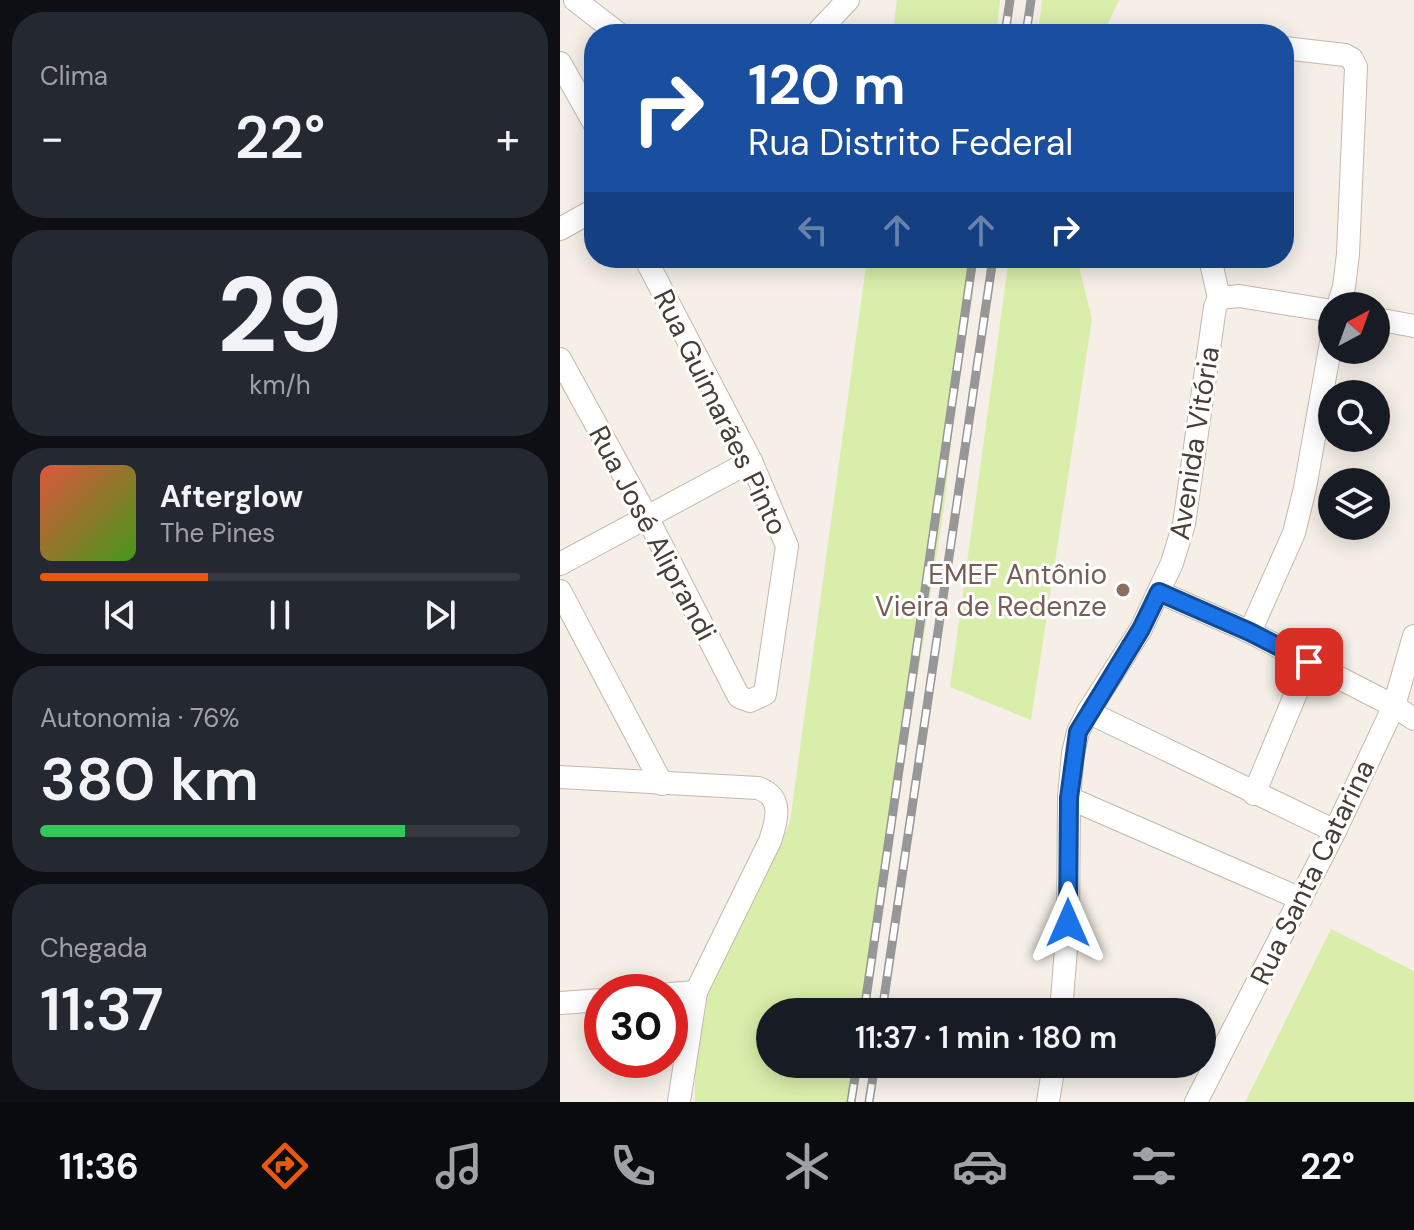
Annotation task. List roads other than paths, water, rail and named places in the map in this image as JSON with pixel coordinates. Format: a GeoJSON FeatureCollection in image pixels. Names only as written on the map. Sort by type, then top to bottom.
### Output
{"type":"FeatureCollection","features":[{"type":"Feature","properties":{"kind":"street"},"geometry":{"type":"LineString","coordinates":[[575,0],[606,24]]}},
{"type":"Feature","properties":{"kind":"street"},"geometry":{"type":"LineString","coordinates":[[825,24],[848,0]]}},
{"type":"Feature","properties":{"kind":"street"},"geometry":{"type":"LineString","coordinates":[[1294,49],[1345,55],[1352,59],[1356,67],[1348,254],[1342,292]]}},
{"type":"Feature","properties":{"kind":"street"},"geometry":{"type":"LineString","coordinates":[[560,63],[584,105]]}},
{"type":"Feature","properties":{"kind":"street"},"geometry":{"type":"LineString","coordinates":[[560,229],[584,216]]}},
{"type":"Feature","properties":{"kind":"street","name":"Rua Guimarães Pinto"},"geometry":{"type":"LineString","coordinates":[[650,268],[751,461],[787,546],[765,694],[750,701]]}},
{"type":"Feature","properties":{"kind":"street"},"geometry":{"type":"LineString","coordinates":[[1212,268],[1219,298],[1239,296],[1318,309]]}},
{"type":"Feature","properties":{"kind":"street","name":"Avenida Vitória"},"geometry":{"type":"LineString","coordinates":[[1062,998],[1068,923],[1069,798],[1076,742],[1088,712],[1141,629],[1172,563],[1184,524],[1215,307],[1219,298]]}},
{"type":"Feature","properties":{"kind":"street"},"geometry":{"type":"LineString","coordinates":[[1390,322],[1414,326]]}},
{"type":"Feature","properties":{"kind":"street","name":"Rua José Aliprandi"},"geometry":{"type":"LineString","coordinates":[[560,359],[647,517],[739,697],[750,701]]}},
{"type":"Feature","properties":{"kind":"street"},"geometry":{"type":"LineString","coordinates":[[1250,632],[1294,533],[1327,364]]}},
{"type":"Feature","properties":{"kind":"street"},"geometry":{"type":"LineString","coordinates":[[560,564],[751,461]]}},
{"type":"Feature","properties":{"kind":"street"},"geometry":{"type":"LineString","coordinates":[[560,591],[662,784]]}},
{"type":"Feature","properties":{"kind":"street"},"geometry":{"type":"LineString","coordinates":[[1159,592],[1250,632],[1414,719]]}},
{"type":"Feature","properties":{"kind":"street","name":"Rua Santa Catarina"},"geometry":{"type":"LineString","coordinates":[[1196,1102],[1335,831],[1394,706],[1414,636]]}},
{"type":"Feature","properties":{"kind":"street"},"geometry":{"type":"LineString","coordinates":[[1254,794],[1309,662]]}},
{"type":"Feature","properties":{"kind":"street"},"geometry":{"type":"LineString","coordinates":[[1088,712],[1335,831]]}},
{"type":"Feature","properties":{"kind":"street"},"geometry":{"type":"LineString","coordinates":[[560,777],[758,788],[773,796],[777,805],[776,822],[740,906],[696,992],[679,1102]]}},
{"type":"Feature","properties":{"kind":"street"},"geometry":{"type":"LineString","coordinates":[[1069,798],[1301,899]]}},
{"type":"Feature","properties":{"kind":"street"},"geometry":{"type":"LineString","coordinates":[[688,993],[696,992]]}},
{"type":"Feature","properties":{"kind":"street"},"geometry":{"type":"LineString","coordinates":[[560,1003],[584,1001]]}},
{"type":"Feature","properties":{"kind":"street"},"geometry":{"type":"LineString","coordinates":[[1048,1102],[1052,1078]]}},
{"type":"Feature","properties":{"kind":"railway"},"geometry":{"type":"LineString","coordinates":[[1006,24],[1010,0]]}},
{"type":"Feature","properties":{"kind":"railway"},"geometry":{"type":"LineString","coordinates":[[1027,24],[1031,0]]}},
{"type":"Feature","properties":{"kind":"railway"},"geometry":{"type":"LineString","coordinates":[[866,998],[972,268]]}},
{"type":"Feature","properties":{"kind":"railway"},"geometry":{"type":"LineString","coordinates":[[884,998],[992,268]]}},
{"type":"Feature","properties":{"kind":"railway"},"geometry":{"type":"LineString","coordinates":[[851,1102],[855,1078]]}},
{"type":"Feature","properties":{"kind":"railway"},"geometry":{"type":"LineString","coordinates":[[869,1102],[873,1078]]}},
{"type":"Feature","properties":{"kind":"place","name":"EMEF Antônio Vieira de Redenze"},"geometry":{"type":"Point","coordinates":[1123,590]}}]}
